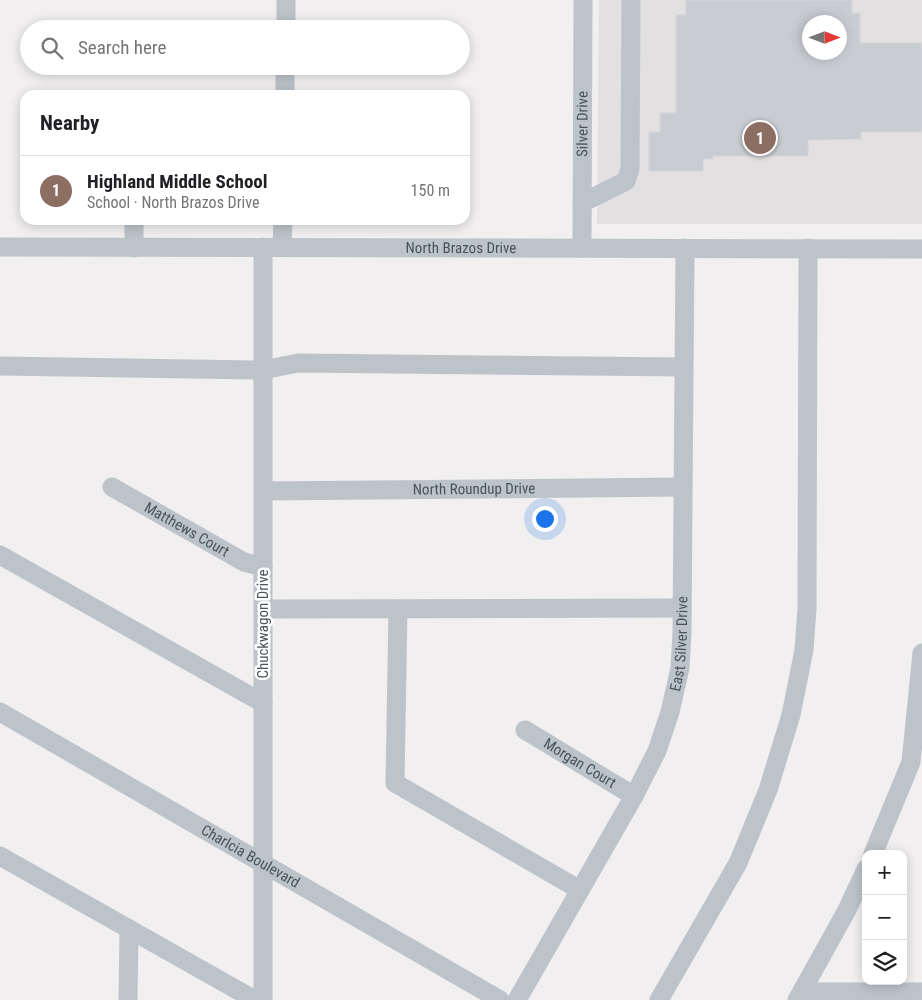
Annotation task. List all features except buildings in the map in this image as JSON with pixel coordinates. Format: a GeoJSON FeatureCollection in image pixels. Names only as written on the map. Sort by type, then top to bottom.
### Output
{"type":"FeatureCollection","features":[{"type":"Feature","properties":{"kind":"street"},"geometry":{"type":"LineString","coordinates":[[286,0],[286,20]]}},
{"type":"Feature","properties":{"kind":"street","name":"Silver Drive"},"geometry":{"type":"LineString","coordinates":[[582,248],[583,0]]}},
{"type":"Feature","properties":{"kind":"street"},"geometry":{"type":"LineString","coordinates":[[582,204],[626,181],[630,170],[631,0]]}},
{"type":"Feature","properties":{"kind":"street"},"geometry":{"type":"LineString","coordinates":[[285,75],[285,90]]}},
{"type":"Feature","properties":{"kind":"street"},"geometry":{"type":"LineString","coordinates":[[134,225],[134,248]]}},
{"type":"Feature","properties":{"kind":"street"},"geometry":{"type":"LineString","coordinates":[[282,246],[283,225]]}},
{"type":"Feature","properties":{"kind":"street","name":"North Brazos Drive"},"geometry":{"type":"LineString","coordinates":[[0,247],[282,246],[922,249]]}},
{"type":"Feature","properties":{"kind":"street","name":"Chuckwagon Drive"},"geometry":{"type":"LineString","coordinates":[[263,247],[263,1000]]}},
{"type":"Feature","properties":{"kind":"street","name":"East Silver Drive"},"geometry":{"type":"LineString","coordinates":[[517,1000],[634,796],[657,751],[670,712],[680,668],[685,248]]}},
{"type":"Feature","properties":{"kind":"street"},"geometry":{"type":"LineString","coordinates":[[659,1000],[738,863],[768,790],[790,715],[804,650],[808,608],[808,248]]}},
{"type":"Feature","properties":{"kind":"street"},"geometry":{"type":"LineString","coordinates":[[0,366],[263,370],[298,363],[684,367]]}},
{"type":"Feature","properties":{"kind":"street","name":"Matthews Court"},"geometry":{"type":"LineString","coordinates":[[112,487],[244,562],[263,567]]}},
{"type":"Feature","properties":{"kind":"street","name":"North Roundup Drive"},"geometry":{"type":"LineString","coordinates":[[264,491],[683,487]]}},
{"type":"Feature","properties":{"kind":"street"},"geometry":{"type":"LineString","coordinates":[[0,555],[263,703]]}},
{"type":"Feature","properties":{"kind":"street"},"geometry":{"type":"LineString","coordinates":[[263,609],[682,608]]}},
{"type":"Feature","properties":{"kind":"street"},"geometry":{"type":"LineString","coordinates":[[398,609],[395,783],[580,890]]}},
{"type":"Feature","properties":{"kind":"street"},"geometry":{"type":"LineString","coordinates":[[875,850],[916,763],[922,653]]}},
{"type":"Feature","properties":{"kind":"street","name":"Charlcia Boulevard"},"geometry":{"type":"LineString","coordinates":[[0,712],[500,1000]]}},
{"type":"Feature","properties":{"kind":"street","name":"Morgan Court"},"geometry":{"type":"LineString","coordinates":[[525,730],[634,796]]}},
{"type":"Feature","properties":{"kind":"street"},"geometry":{"type":"LineString","coordinates":[[0,856],[255,1000]]}},
{"type":"Feature","properties":{"kind":"street"},"geometry":{"type":"LineString","coordinates":[[799,996],[847,910],[862,878]]}},
{"type":"Feature","properties":{"kind":"street"},"geometry":{"type":"LineString","coordinates":[[128,1000],[129,929]]}},
{"type":"Feature","properties":{"kind":"street"},"geometry":{"type":"LineString","coordinates":[[799,996],[922,992]]}},
{"type":"Feature","properties":{"kind":"shaded area"},"geometry":{"type":"Polygon","coordinates":[[[599,0],[922,0],[922,224],[597,224],[599,0]]]}},
{"type":"Feature","properties":{"kind":"place","name":"Highland Middle School"},"geometry":{"type":"Point","coordinates":[760,138]}}]}
